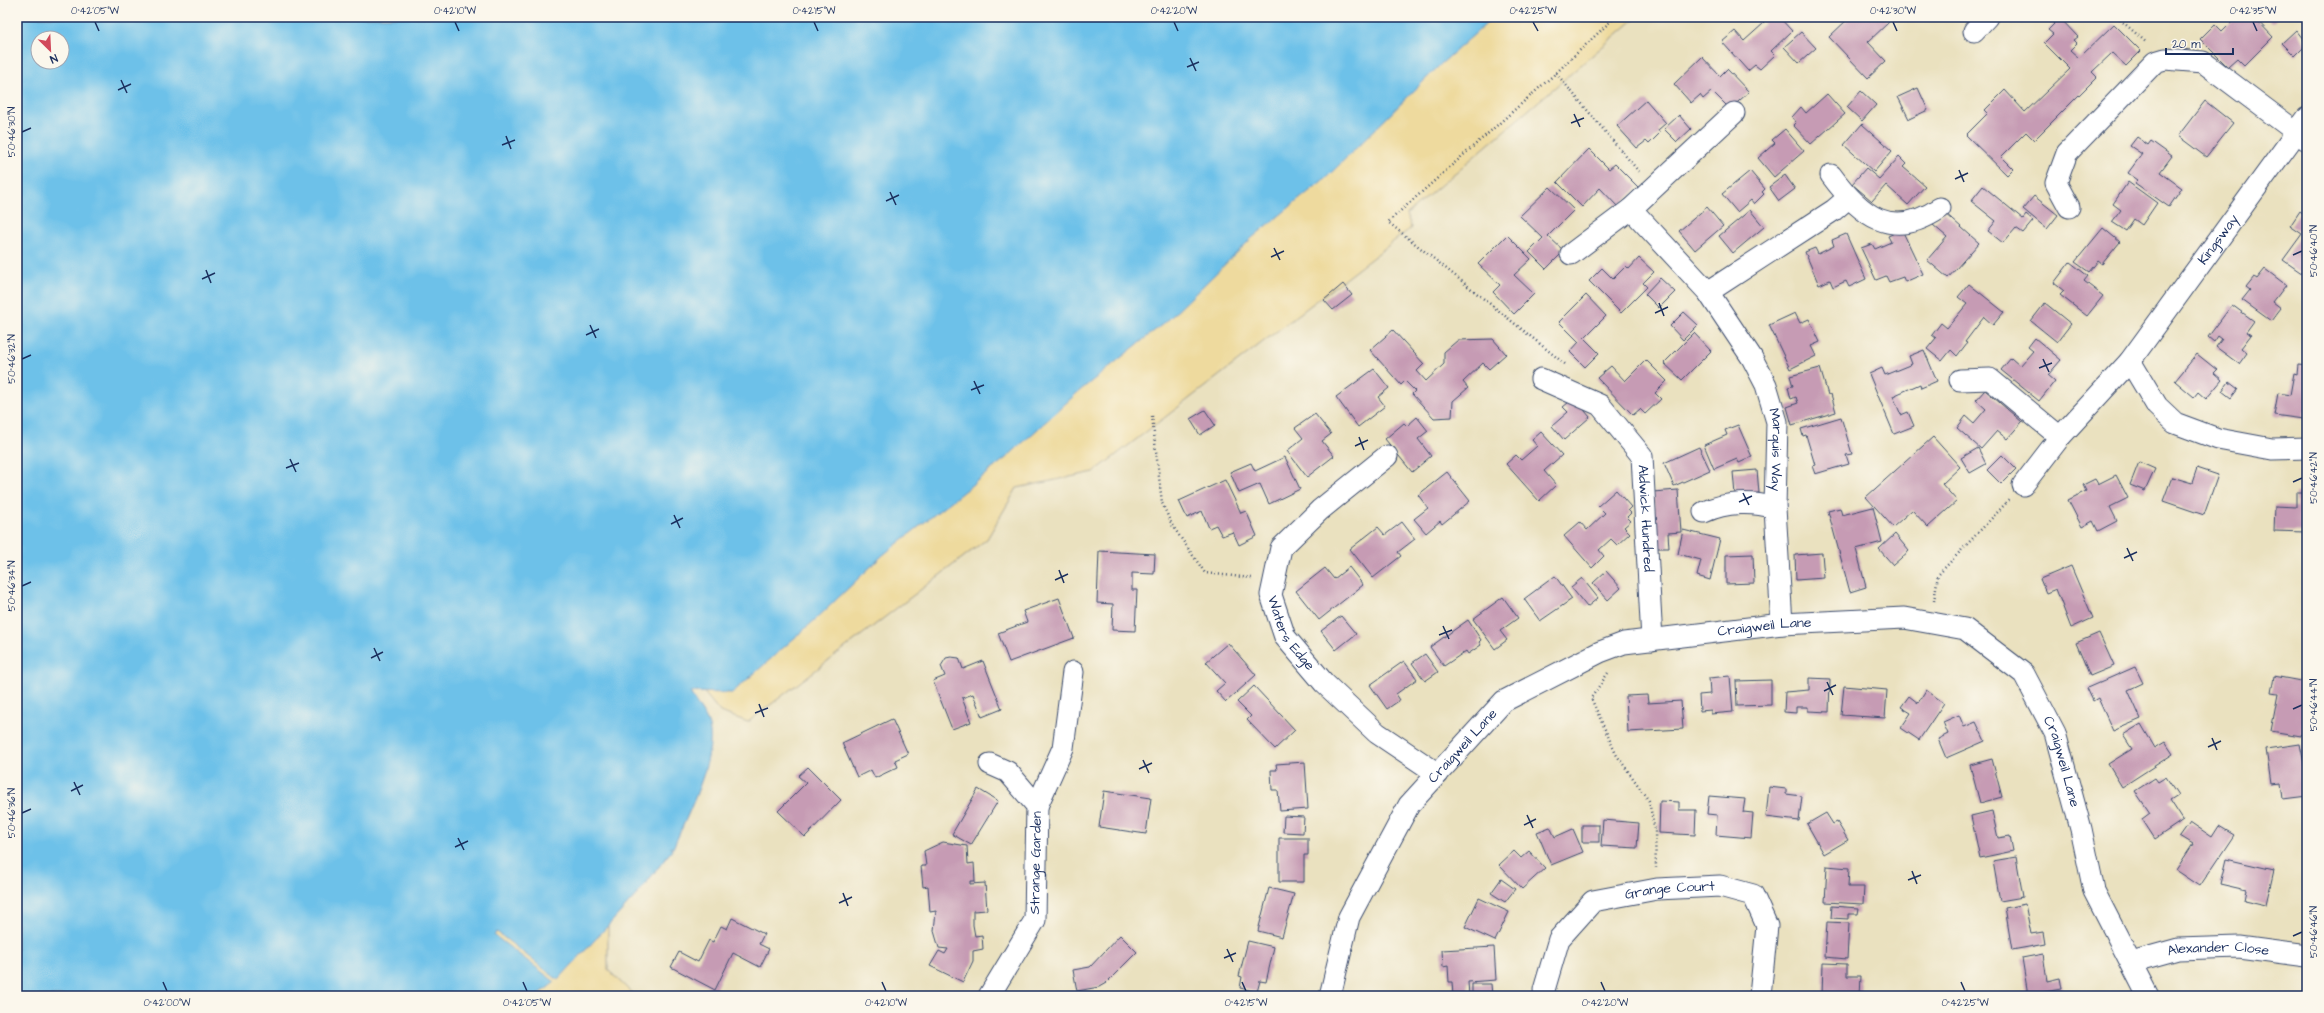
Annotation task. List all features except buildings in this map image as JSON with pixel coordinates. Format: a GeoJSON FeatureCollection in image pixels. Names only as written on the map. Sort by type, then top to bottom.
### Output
{"type":"FeatureCollection","features":[{"type":"Feature","properties":{"kind":"street"},"geometry":{"type":"LineString","coordinates":[[2069,208],[2056,183],[2067,153],[2156,62],[2165,59],[2203,62],[2304,130]]}},
{"type":"Feature","properties":{"kind":"street"},"geometry":{"type":"LineString","coordinates":[[1571,254],[1631,209],[1734,113]]}},
{"type":"Feature","properties":{"kind":"street","name":"Kingsway"},"geometry":{"type":"LineString","coordinates":[[2023,485],[2060,437],[2130,361],[2304,130]]}},
{"type":"Feature","properties":{"kind":"street"},"geometry":{"type":"LineString","coordinates":[[1831,175],[1848,198],[1866,212],[1886,222],[1903,224],[1930,214],[1940,208]]}},
{"type":"Feature","properties":{"kind":"street"},"geometry":{"type":"LineString","coordinates":[[1708,292],[1834,210],[1848,198]]}},
{"type":"Feature","properties":{"kind":"street","name":"Marquis Way"},"geometry":{"type":"LineString","coordinates":[[1631,209],[1708,292],[1752,358],[1766,385],[1777,422],[1775,508],[1782,624]]}},
{"type":"Feature","properties":{"kind":"street"},"geometry":{"type":"LineString","coordinates":[[2130,361],[2157,406],[2175,423],[2218,439],[2272,449],[2307,448]]}},
{"type":"Feature","properties":{"kind":"street","name":"Aldwick Hundred"},"geometry":{"type":"LineString","coordinates":[[1541,379],[1600,405],[1642,456],[1652,640]]}},
{"type":"Feature","properties":{"kind":"street"},"geometry":{"type":"LineString","coordinates":[[1960,380],[1990,379],[2060,437]]}},
{"type":"Feature","properties":{"kind":"street","name":"Waters Edge"},"geometry":{"type":"LineString","coordinates":[[1387,456],[1320,510],[1281,548],[1271,595],[1285,637],[1324,683],[1377,733],[1438,774]]}},
{"type":"Feature","properties":{"kind":"street"},"geometry":{"type":"LineString","coordinates":[[1704,512],[1718,506],[1758,503],[1775,508]]}},
{"type":"Feature","properties":{"kind":"street","name":"Craigweil Lane"},"geometry":{"type":"LineString","coordinates":[[1330,996],[1349,916],[1409,805],[1504,701],[1600,652],[1624,643],[1782,624],[1904,618],[1965,629],[2024,674],[2055,733],[2081,829],[2094,891],[2148,996]]}},
{"type":"Feature","properties":{"kind":"street"},"geometry":{"type":"LineString","coordinates":[[1037,806],[1063,748],[1073,672]]}},
{"type":"Feature","properties":{"kind":"street","name":"Strange Garden"},"geometry":{"type":"LineString","coordinates":[[989,996],[1035,920],[1037,806],[1008,772],[990,764]]}},
{"type":"Feature","properties":{"kind":"street","name":"Grange Court"},"geometry":{"type":"LineString","coordinates":[[1544,996],[1544,990],[1559,939],[1593,901],[1657,889],[1720,886],[1753,895],[1767,926],[1760,996]]}},
{"type":"Feature","properties":{"kind":"street","name":"Alexander Close"},"geometry":{"type":"LineString","coordinates":[[2131,962],[2178,949],[2239,947],[2307,956]]}},
{"type":"Feature","properties":{"kind":"path"},"geometry":{"type":"LineString","coordinates":[[1388,222],[1556,74],[1616,17]]}},
{"type":"Feature","properties":{"kind":"path"},"geometry":{"type":"LineString","coordinates":[[2117,17],[2165,59]]}},
{"type":"Feature","properties":{"kind":"path"},"geometry":{"type":"LineString","coordinates":[[1556,74],[1653,188]]}},
{"type":"Feature","properties":{"kind":"path"},"geometry":{"type":"LineString","coordinates":[[1152,416],[1162,503],[1172,525],[1205,573],[1274,581]]}},
{"type":"Feature","properties":{"kind":"path"},"geometry":{"type":"LineString","coordinates":[[1930,623],[1938,575],[2023,485]]}},
{"type":"Feature","properties":{"kind":"path"},"geometry":{"type":"LineString","coordinates":[[1600,652],[1610,671],[1591,698],[1616,754],[1649,801],[1655,830],[1657,889]]}},
{"type":"Feature","properties":{"kind":"sand"},"geometry":{"type":"Polygon","coordinates":[[[1359,17],[1637,17],[1407,214],[1411,228],[1094,472],[1017,488],[987,539],[748,722],[720,712],[672,653],[608,913],[608,970],[632,993],[628,996],[287,996],[1359,17]]]}},
{"type":"Feature","properties":{"kind":"water"},"geometry":{"type":"Polygon","coordinates":[[[17,17],[1494,17],[1442,63],[1328,176],[1253,237],[1169,319],[1077,393],[1006,458],[883,555],[816,619],[732,693],[690,692],[709,726],[709,754],[705,771],[673,848],[670,847],[672,850],[639,892],[558,980],[497,932],[494,935],[555,982],[537,996],[17,996],[17,17]]]}}]}
